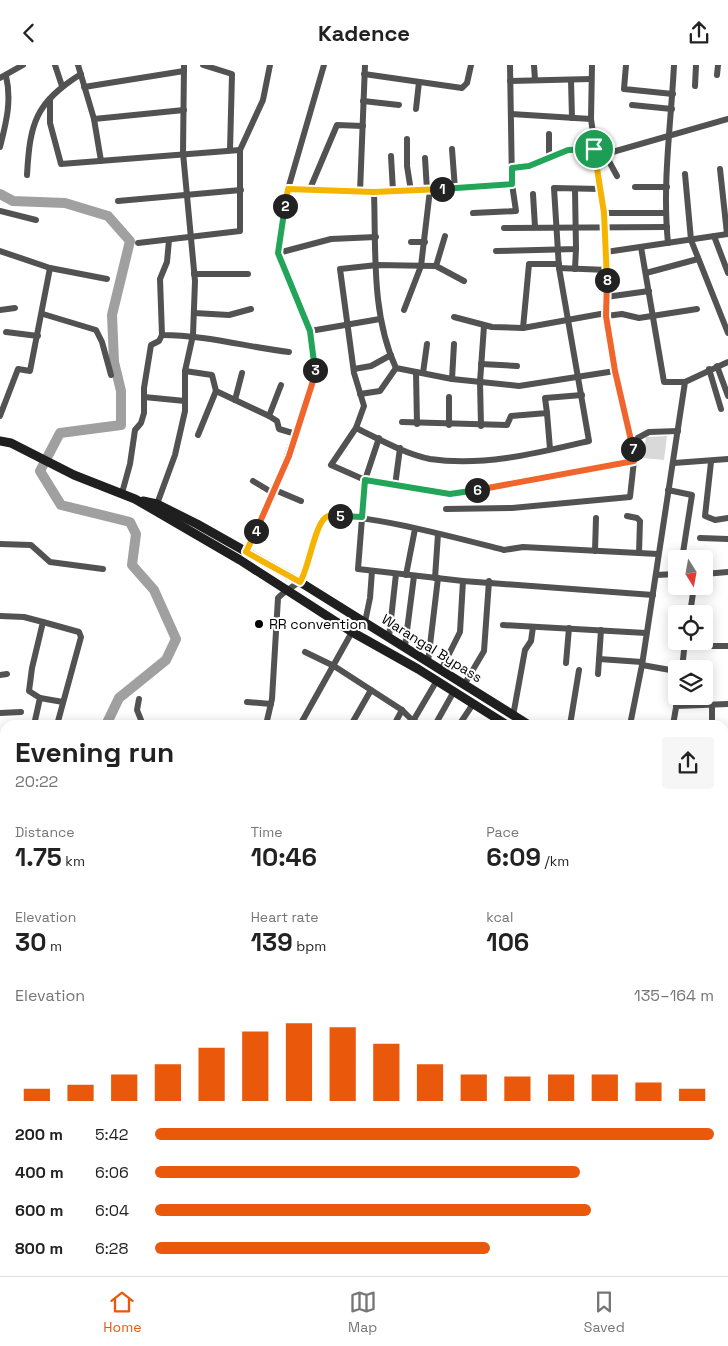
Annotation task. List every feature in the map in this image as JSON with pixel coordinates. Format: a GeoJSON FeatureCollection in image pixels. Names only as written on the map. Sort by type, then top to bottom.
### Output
{"type":"FeatureCollection","features":[{"type":"Feature","properties":{"kind":"main road"},"geometry":{"type":"LineString","coordinates":[[0,435],[24,451],[74,475],[135,499],[181,528],[240,560],[352,632],[499,720]]}},
{"type":"Feature","properties":{"kind":"main road"},"geometry":{"type":"LineString","coordinates":[[0,441],[11,443]]}},
{"type":"Feature","properties":{"kind":"main road","name":"Warangal Bypass"},"geometry":{"type":"LineString","coordinates":[[135,499],[157,504],[246,552],[303,577],[365,622],[520,720]]}},
{"type":"Feature","properties":{"kind":"street"},"geometry":{"type":"LineString","coordinates":[[0,147],[9,111],[9,91],[3,77],[23,65]]}},
{"type":"Feature","properties":{"kind":"street"},"geometry":{"type":"LineString","coordinates":[[55,65],[62,86]]}},
{"type":"Feature","properties":{"kind":"street"},"geometry":{"type":"LineString","coordinates":[[78,65],[94,119],[101,161]]}},
{"type":"Feature","properties":{"kind":"street"},"geometry":{"type":"LineString","coordinates":[[203,65],[232,74],[230,150]]}},
{"type":"Feature","properties":{"kind":"street"},"geometry":{"type":"LineString","coordinates":[[138,243],[240,231],[240,149],[263,100],[270,65]]}},
{"type":"Feature","properties":{"kind":"street"},"geometry":{"type":"LineString","coordinates":[[246,552],[283,471],[313,381],[315,368],[310,331],[278,253],[288,189],[324,65]]}},
{"type":"Feature","properties":{"kind":"street"},"geometry":{"type":"LineString","coordinates":[[360,192],[364,74],[366,65]]}},
{"type":"Feature","properties":{"kind":"street"},"geometry":{"type":"LineString","coordinates":[[364,74],[462,88],[467,83],[471,65]]}},
{"type":"Feature","properties":{"kind":"street"},"geometry":{"type":"LineString","coordinates":[[473,213],[516,211],[512,184],[510,65]]}},
{"type":"Feature","properties":{"kind":"street"},"geometry":{"type":"LineString","coordinates":[[534,65],[536,80]]}},
{"type":"Feature","properties":{"kind":"street"},"geometry":{"type":"LineString","coordinates":[[446,509],[512,508],[630,497],[634,461],[632,441],[615,371],[606,315],[606,226],[594,153],[591,119],[592,65]]}},
{"type":"Feature","properties":{"kind":"street"},"geometry":{"type":"LineString","coordinates":[[626,65],[624,89],[672,94]]}},
{"type":"Feature","properties":{"kind":"street"},"geometry":{"type":"LineString","coordinates":[[668,243],[666,213],[668,136],[672,109],[674,65]]}},
{"type":"Feature","properties":{"kind":"street"},"geometry":{"type":"LineString","coordinates":[[695,86],[696,65]]}},
{"type":"Feature","properties":{"kind":"street"},"geometry":{"type":"LineString","coordinates":[[717,75],[718,65]]}},
{"type":"Feature","properties":{"kind":"street"},"geometry":{"type":"LineString","coordinates":[[84,87],[184,68],[183,153],[194,274],[193,335],[185,371],[185,411],[175,455],[157,504]]}},
{"type":"Feature","properties":{"kind":"street"},"geometry":{"type":"LineString","coordinates":[[27,175],[31,130],[39,111],[62,86],[80,74]]}},
{"type":"Feature","properties":{"kind":"street"},"geometry":{"type":"LineString","coordinates":[[510,81],[591,79]]}},
{"type":"Feature","properties":{"kind":"street"},"geometry":{"type":"LineString","coordinates":[[571,80],[572,118]]}},
{"type":"Feature","properties":{"kind":"street"},"geometry":{"type":"LineString","coordinates":[[416,109],[418,82]]}},
{"type":"Feature","properties":{"kind":"street"},"geometry":{"type":"LineString","coordinates":[[50,99],[50,123],[61,164],[240,149]]}},
{"type":"Feature","properties":{"kind":"street"},"geometry":{"type":"LineString","coordinates":[[363,101],[399,105]]}},
{"type":"Feature","properties":{"kind":"street"},"geometry":{"type":"LineString","coordinates":[[632,105],[672,109]]}},
{"type":"Feature","properties":{"kind":"street"},"geometry":{"type":"LineString","coordinates":[[94,119],[184,110]]}},
{"type":"Feature","properties":{"kind":"street"},"geometry":{"type":"LineString","coordinates":[[511,114],[591,119]]}},
{"type":"Feature","properties":{"kind":"street"},"geometry":{"type":"LineString","coordinates":[[512,168],[529,166],[568,150],[605,154],[728,120]]}},
{"type":"Feature","properties":{"kind":"street"},"geometry":{"type":"LineString","coordinates":[[309,191],[337,125],[362,126]]}},
{"type":"Feature","properties":{"kind":"street"},"geometry":{"type":"LineString","coordinates":[[549,134],[549,159]]}},
{"type":"Feature","properties":{"kind":"street"},"geometry":{"type":"LineString","coordinates":[[407,139],[407,166],[411,191]]}},
{"type":"Feature","properties":{"kind":"street"},"geometry":{"type":"LineString","coordinates":[[452,149],[455,189]]}},
{"type":"Feature","properties":{"kind":"street"},"geometry":{"type":"LineString","coordinates":[[605,154],[617,176]]}},
{"type":"Feature","properties":{"kind":"street"},"geometry":{"type":"LineString","coordinates":[[391,156],[393,191]]}},
{"type":"Feature","properties":{"kind":"street"},"geometry":{"type":"LineString","coordinates":[[404,309],[421,266],[425,242],[428,190],[426,158]]}},
{"type":"Feature","properties":{"kind":"street"},"geometry":{"type":"LineString","coordinates":[[606,252],[727,234],[720,169]]}},
{"type":"Feature","properties":{"kind":"street"},"geometry":{"type":"LineString","coordinates":[[685,174],[691,239],[728,333]]}},
{"type":"Feature","properties":{"kind":"street"},"geometry":{"type":"LineString","coordinates":[[288,189],[374,192],[455,189],[512,184]]}},
{"type":"Feature","properties":{"kind":"street"},"geometry":{"type":"LineString","coordinates":[[636,187],[667,187]]}},
{"type":"Feature","properties":{"kind":"street"},"geometry":{"type":"LineString","coordinates":[[356,428],[429,459],[469,462],[589,441],[559,266],[554,189],[600,189]]}},
{"type":"Feature","properties":{"kind":"street"},"geometry":{"type":"LineString","coordinates":[[118,201],[241,190]]}},
{"type":"Feature","properties":{"kind":"street"},"geometry":{"type":"LineString","coordinates":[[575,190],[575,269]]}},
{"type":"Feature","properties":{"kind":"street"},"geometry":{"type":"LineString","coordinates":[[374,192],[380,319],[390,355],[396,368]]}},
{"type":"Feature","properties":{"kind":"street"},"geometry":{"type":"LineString","coordinates":[[533,194],[535,227]]}},
{"type":"Feature","properties":{"kind":"street"},"geometry":{"type":"LineString","coordinates":[[0,211],[36,220]]}},
{"type":"Feature","properties":{"kind":"street"},"geometry":{"type":"LineString","coordinates":[[604,213],[666,213]]}},
{"type":"Feature","properties":{"kind":"street"},"geometry":{"type":"LineString","coordinates":[[504,228],[667,227]]}},
{"type":"Feature","properties":{"kind":"street"},"geometry":{"type":"LineString","coordinates":[[436,266],[445,235]]}},
{"type":"Feature","properties":{"kind":"street"},"geometry":{"type":"LineString","coordinates":[[714,236],[728,273]]}},
{"type":"Feature","properties":{"kind":"street"},"geometry":{"type":"LineString","coordinates":[[278,253],[332,239],[376,237]]}},
{"type":"Feature","properties":{"kind":"street"},"geometry":{"type":"LineString","coordinates":[[122,493],[130,464],[135,430],[141,423],[144,413],[144,397],[151,345],[159,341],[162,335],[160,279],[167,261],[169,240]]}},
{"type":"Feature","properties":{"kind":"street"},"geometry":{"type":"LineString","coordinates":[[411,242],[425,242]]}},
{"type":"Feature","properties":{"kind":"street"},"geometry":{"type":"LineString","coordinates":[[641,247],[664,382],[685,382],[728,362]]}},
{"type":"Feature","properties":{"kind":"street"},"geometry":{"type":"LineString","coordinates":[[496,251],[576,249]]}},
{"type":"Feature","properties":{"kind":"street"},"geometry":{"type":"LineString","coordinates":[[0,251],[50,268],[107,279]]}},
{"type":"Feature","properties":{"kind":"street"},"geometry":{"type":"LineString","coordinates":[[646,273],[698,259]]}},
{"type":"Feature","properties":{"kind":"street"},"geometry":{"type":"LineString","coordinates":[[524,328],[529,264],[607,270]]}},
{"type":"Feature","properties":{"kind":"street"},"geometry":{"type":"LineString","coordinates":[[464,281],[436,266],[377,265],[340,269],[354,369],[364,406],[356,428],[331,465],[365,480],[450,494],[634,461]]}},
{"type":"Feature","properties":{"kind":"street"},"geometry":{"type":"LineString","coordinates":[[0,416],[18,369],[30,371],[50,268]]}},
{"type":"Feature","properties":{"kind":"street"},"geometry":{"type":"LineString","coordinates":[[194,274],[248,274]]}},
{"type":"Feature","properties":{"kind":"street"},"geometry":{"type":"LineString","coordinates":[[606,297],[649,291]]}},
{"type":"Feature","properties":{"kind":"street"},"geometry":{"type":"LineString","coordinates":[[0,310],[15,309]]}},
{"type":"Feature","properties":{"kind":"street"},"geometry":{"type":"LineString","coordinates":[[194,313],[229,315],[252,309]]}},
{"type":"Feature","properties":{"kind":"street"},"geometry":{"type":"LineString","coordinates":[[454,317],[484,326],[524,328],[606,315],[622,314],[635,318],[697,309]]}},
{"type":"Feature","properties":{"kind":"street"},"geometry":{"type":"LineString","coordinates":[[42,314],[96,330],[102,342],[110,375]]}},
{"type":"Feature","properties":{"kind":"street"},"geometry":{"type":"LineString","coordinates":[[310,331],[380,319]]}},
{"type":"Feature","properties":{"kind":"street"},"geometry":{"type":"LineString","coordinates":[[481,426],[480,382],[484,326]]}},
{"type":"Feature","properties":{"kind":"street"},"geometry":{"type":"LineString","coordinates":[[6,333],[38,336]]}},
{"type":"Feature","properties":{"kind":"street"},"geometry":{"type":"LineString","coordinates":[[162,335],[193,335],[243,347],[289,352]]}},
{"type":"Feature","properties":{"kind":"street"},"geometry":{"type":"LineString","coordinates":[[417,424],[420,373],[427,344]]}},
{"type":"Feature","properties":{"kind":"street"},"geometry":{"type":"LineString","coordinates":[[452,379],[454,344]]}},
{"type":"Feature","properties":{"kind":"street"},"geometry":{"type":"LineString","coordinates":[[354,369],[371,366],[390,355]]}},
{"type":"Feature","properties":{"kind":"street"},"geometry":{"type":"LineString","coordinates":[[481,364],[517,366]]}},
{"type":"Feature","properties":{"kind":"street"},"geometry":{"type":"LineString","coordinates":[[717,366],[728,396]]}},
{"type":"Feature","properties":{"kind":"street"},"geometry":{"type":"LineString","coordinates":[[396,368],[452,379],[519,386],[615,371]]}},
{"type":"Feature","properties":{"kind":"street"},"geometry":{"type":"LineString","coordinates":[[360,395],[380,391],[396,368]]}},
{"type":"Feature","properties":{"kind":"street"},"geometry":{"type":"LineString","coordinates":[[710,369],[721,409]]}},
{"type":"Feature","properties":{"kind":"street"},"geometry":{"type":"LineString","coordinates":[[185,371],[212,375],[216,391],[198,435]]}},
{"type":"Feature","properties":{"kind":"street"},"geometry":{"type":"LineString","coordinates":[[235,400],[242,373]]}},
{"type":"Feature","properties":{"kind":"street"},"geometry":{"type":"LineString","coordinates":[[631,720],[642,664],[685,382]]}},
{"type":"Feature","properties":{"kind":"street"},"geometry":{"type":"LineString","coordinates":[[270,416],[281,385]]}},
{"type":"Feature","properties":{"kind":"street"},"geometry":{"type":"LineString","coordinates":[[216,391],[270,416],[277,421],[279,429],[296,434]]}},
{"type":"Feature","properties":{"kind":"street"},"geometry":{"type":"LineString","coordinates":[[550,449],[545,398],[582,395]]}},
{"type":"Feature","properties":{"kind":"street"},"geometry":{"type":"LineString","coordinates":[[144,397],[185,401]]}},
{"type":"Feature","properties":{"kind":"street"},"geometry":{"type":"LineString","coordinates":[[449,397],[450,425]]}},
{"type":"Feature","properties":{"kind":"street"},"geometry":{"type":"LineString","coordinates":[[402,422],[481,426],[507,425],[511,416],[547,413]]}},
{"type":"Feature","properties":{"kind":"street"},"geometry":{"type":"LineString","coordinates":[[632,441],[649,431],[678,431]]}},
{"type":"Feature","properties":{"kind":"street"},"geometry":{"type":"LineString","coordinates":[[379,438],[365,480],[358,569],[463,581],[489,581],[653,595]]}},
{"type":"Feature","properties":{"kind":"street"},"geometry":{"type":"LineString","coordinates":[[395,486],[400,448]]}},
{"type":"Feature","properties":{"kind":"street"},"geometry":{"type":"LineString","coordinates":[[674,463],[711,462],[728,459]]}},
{"type":"Feature","properties":{"kind":"street"},"geometry":{"type":"LineString","coordinates":[[711,462],[705,516],[715,520],[728,518]]}},
{"type":"Feature","properties":{"kind":"street"},"geometry":{"type":"LineString","coordinates":[[253,481],[274,492],[301,501]]}},
{"type":"Feature","properties":{"kind":"street"},"geometry":{"type":"LineString","coordinates":[[668,490],[692,495],[683,550]]}},
{"type":"Feature","properties":{"kind":"street"},"geometry":{"type":"LineString","coordinates":[[267,720],[270,704],[278,598],[285,590],[303,577],[320,522],[328,516],[362,517],[504,550],[523,547],[658,554]]}},
{"type":"Feature","properties":{"kind":"street"},"geometry":{"type":"LineString","coordinates":[[627,516],[637,518],[640,521],[639,553]]}},
{"type":"Feature","properties":{"kind":"street"},"geometry":{"type":"LineString","coordinates":[[595,551],[596,518]]}},
{"type":"Feature","properties":{"kind":"street"},"geometry":{"type":"LineString","coordinates":[[406,575],[415,529]]}},
{"type":"Feature","properties":{"kind":"street"},"geometry":{"type":"LineString","coordinates":[[428,663],[438,534]]}},
{"type":"Feature","properties":{"kind":"street"},"geometry":{"type":"LineString","coordinates":[[700,538],[728,539]]}},
{"type":"Feature","properties":{"kind":"street"},"geometry":{"type":"LineString","coordinates":[[0,544],[31,545],[50,562],[104,569]]}},
{"type":"Feature","properties":{"kind":"street"},"geometry":{"type":"LineString","coordinates":[[365,622],[370,598],[372,571]]}},
{"type":"Feature","properties":{"kind":"street"},"geometry":{"type":"LineString","coordinates":[[713,573],[728,572]]}},
{"type":"Feature","properties":{"kind":"street"},"geometry":{"type":"LineString","coordinates":[[389,637],[396,573]]}},
{"type":"Feature","properties":{"kind":"street"},"geometry":{"type":"LineString","coordinates":[[656,575],[668,574]]}},
{"type":"Feature","properties":{"kind":"street"},"geometry":{"type":"LineString","coordinates":[[405,646],[414,576]]}},
{"type":"Feature","properties":{"kind":"street"},"geometry":{"type":"LineString","coordinates":[[440,670],[460,632],[463,581]]}},
{"type":"Feature","properties":{"kind":"street"},"geometry":{"type":"LineString","coordinates":[[464,685],[484,651],[489,581]]}},
{"type":"Feature","properties":{"kind":"street"},"geometry":{"type":"LineString","coordinates":[[0,616],[24,617],[80,634],[80,642],[58,720]]}},
{"type":"Feature","properties":{"kind":"street"},"geometry":{"type":"LineString","coordinates":[[43,622],[28,687],[31,694],[40,698],[63,702]]}},
{"type":"Feature","properties":{"kind":"street"},"geometry":{"type":"LineString","coordinates":[[503,625],[646,633]]}},
{"type":"Feature","properties":{"kind":"street"},"geometry":{"type":"LineString","coordinates":[[513,716],[525,650],[531,641],[533,627]]}},
{"type":"Feature","properties":{"kind":"street"},"geometry":{"type":"LineString","coordinates":[[566,663],[569,628]]}},
{"type":"Feature","properties":{"kind":"street"},"geometry":{"type":"LineString","coordinates":[[598,674],[601,630]]}},
{"type":"Feature","properties":{"kind":"street"},"geometry":{"type":"LineString","coordinates":[[303,720],[352,632]]}},
{"type":"Feature","properties":{"kind":"street"},"geometry":{"type":"LineString","coordinates":[[713,645],[728,646]]}},
{"type":"Feature","properties":{"kind":"street"},"geometry":{"type":"LineString","coordinates":[[305,652],[334,666],[402,710],[412,720]]}},
{"type":"Feature","properties":{"kind":"street"},"geometry":{"type":"LineString","coordinates":[[599,659],[668,669]]}},
{"type":"Feature","properties":{"kind":"street"},"geometry":{"type":"LineString","coordinates":[[571,720],[579,670]]}},
{"type":"Feature","properties":{"kind":"street"},"geometry":{"type":"LineString","coordinates":[[414,720],[436,682]]}},
{"type":"Feature","properties":{"kind":"street"},"geometry":{"type":"LineString","coordinates":[[354,720],[371,690]]}},
{"type":"Feature","properties":{"kind":"street"},"geometry":{"type":"LineString","coordinates":[[438,720],[453,693]]}},
{"type":"Feature","properties":{"kind":"street"},"geometry":{"type":"LineString","coordinates":[[35,720],[40,698]]}},
{"type":"Feature","properties":{"kind":"street"},"geometry":{"type":"LineString","coordinates":[[139,699],[137,710],[141,720]]}},
{"type":"Feature","properties":{"kind":"street"},"geometry":{"type":"LineString","coordinates":[[248,702],[270,704]]}},
{"type":"Feature","properties":{"kind":"street"},"geometry":{"type":"LineString","coordinates":[[462,720],[473,704]]}},
{"type":"Feature","properties":{"kind":"street"},"geometry":{"type":"LineString","coordinates":[[674,720],[676,706],[728,704]]}},
{"type":"Feature","properties":{"kind":"street"},"geometry":{"type":"LineString","coordinates":[[712,706],[712,720]]}},
{"type":"Feature","properties":{"kind":"street"},"geometry":{"type":"LineString","coordinates":[[397,720],[402,710]]}},
{"type":"Feature","properties":{"kind":"street"},"geometry":{"type":"LineString","coordinates":[[0,713],[21,712]]}},
{"type":"Feature","properties":{"kind":"shaded area"},"geometry":{"type":"Polygon","coordinates":[[[667,436],[664,460],[643,458],[646,437],[667,436]]]}},
{"type":"Feature","properties":{"kind":"waterway"},"geometry":{"type":"LineString","coordinates":[[0,194],[13,201],[65,203],[108,216],[130,241],[112,315],[114,362],[121,391],[121,425],[60,433],[40,471],[61,505],[130,522],[136,534],[132,565],[154,590],[176,639],[166,660],[119,698],[108,720]]}},
{"type":"Feature","properties":{"kind":"place","name":"RR convention"},"geometry":{"type":"Point","coordinates":[259,624]}},
{"type":"Feature","properties":{"kind":"route"},"geometry":{"type":"LineString","coordinates":[[594,149],[606,226],[606,313],[615,371],[632,441],[634,461],[450,494],[365,480],[362,517],[328,516],[320,522],[305,573],[300,582],[246,552],[289,456],[313,381],[315,368],[310,331],[278,253],[288,189],[374,192],[455,189],[512,184],[512,168],[529,166],[568,150],[594,149]]}}]}
